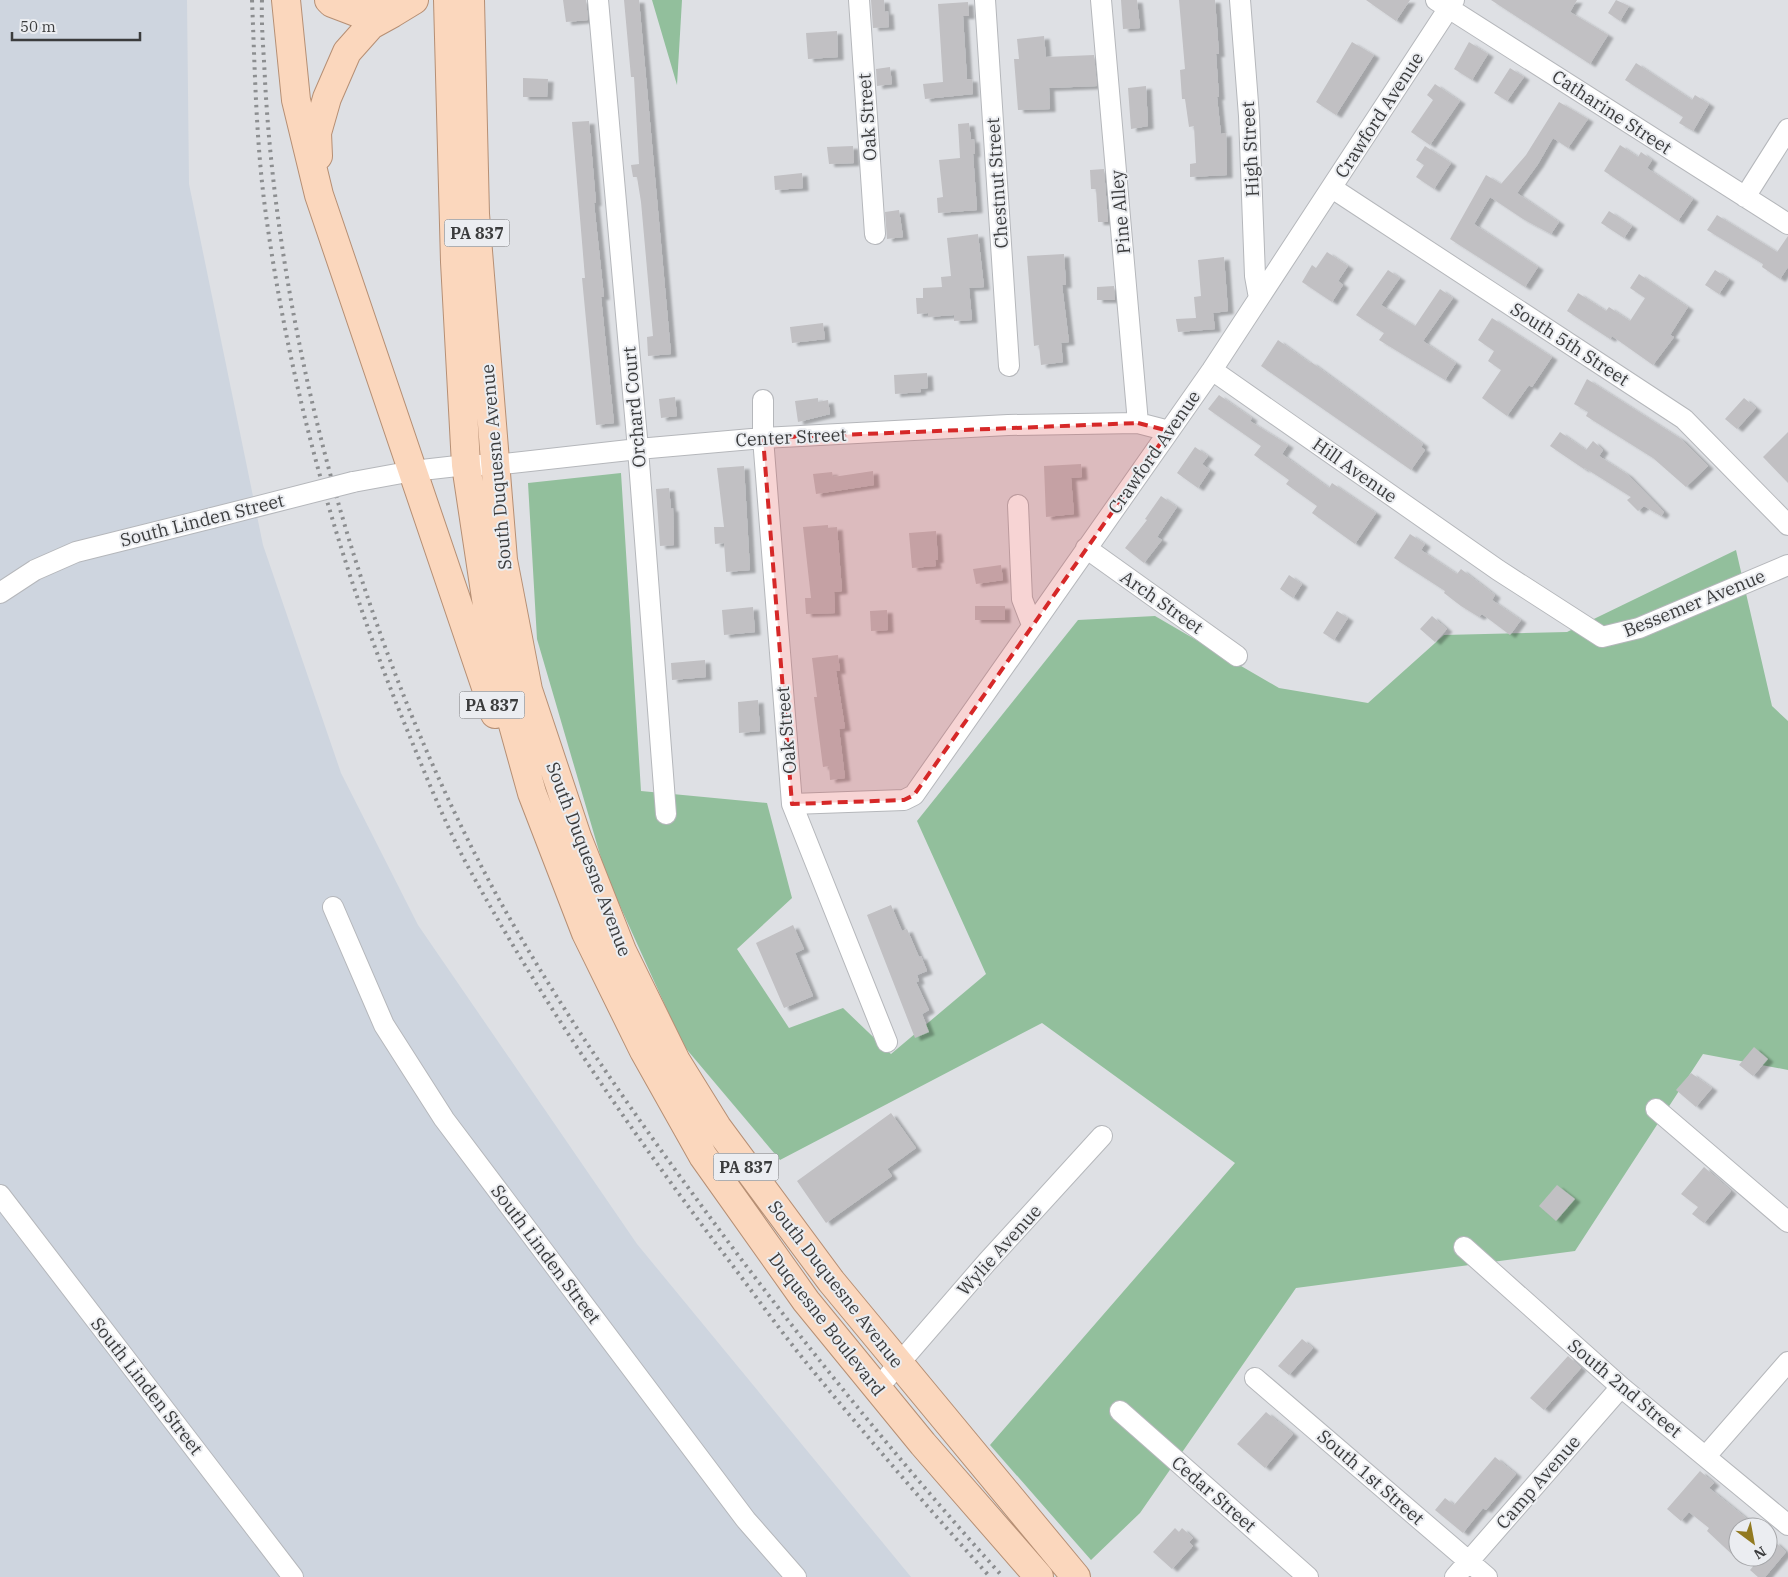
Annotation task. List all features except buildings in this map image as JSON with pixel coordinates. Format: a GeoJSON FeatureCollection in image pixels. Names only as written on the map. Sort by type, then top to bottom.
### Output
{"type":"FeatureCollection","features":[{"type":"Feature","properties":{"kind":"main road","name":"PA 837"},"geometry":{"type":"LineString","coordinates":[[286,0],[296,100],[319,195],[519,784],[586,933]]}},
{"type":"Feature","properties":{"kind":"main road"},"geometry":{"type":"LineString","coordinates":[[329,0],[332,3],[361,14],[391,14]]}},
{"type":"Feature","properties":{"kind":"main road"},"geometry":{"type":"LineString","coordinates":[[319,195],[317,133],[326,98],[347,52],[371,25],[414,0]]}},
{"type":"Feature","properties":{"kind":"main road","name":"South Duquesne Avenue"},"geometry":{"type":"LineString","coordinates":[[448,0],[455,262],[466,465],[487,605],[512,721],[532,793],[586,933],[644,1051]]}},
{"type":"Feature","properties":{"kind":"main road","name":"South Duquesne Avenue"},"geometry":{"type":"LineString","coordinates":[[470,0],[475,214],[503,560],[528,690],[577,837],[622,951],[676,1061],[717,1127],[831,1281],[899,1366],[1076,1577]]}},
{"type":"Feature","properties":{"kind":"main road","name":"Duquesne Boulevard"},"geometry":{"type":"LineString","coordinates":[[644,1051],[703,1156],[806,1301],[877,1389],[1039,1577]]}},
{"type":"Feature","properties":{"kind":"street","name":"Orchard Court"},"geometry":{"type":"LineString","coordinates":[[598,0],[638,449],[666,814]]}},
{"type":"Feature","properties":{"kind":"street","name":"Oak Street"},"geometry":{"type":"LineString","coordinates":[[859,0],[875,234]]}},
{"type":"Feature","properties":{"kind":"street","name":"Chestnut Street"},"geometry":{"type":"LineString","coordinates":[[984,0],[1009,366]]}},
{"type":"Feature","properties":{"kind":"street","name":"Pine Alley"},"geometry":{"type":"LineString","coordinates":[[1101,0],[1138,423]]}},
{"type":"Feature","properties":{"kind":"street","name":"High Street"},"geometry":{"type":"LineString","coordinates":[[1240,0],[1249,116],[1255,276],[1259,298]]}},
{"type":"Feature","properties":{"kind":"street","name":"Crawford Avenue"},"geometry":{"type":"LineString","coordinates":[[792,804],[904,800],[914,795],[1212,370],[1332,188],[1446,3]]}},
{"type":"Feature","properties":{"kind":"street","name":"Catharine Street"},"geometry":{"type":"LineString","coordinates":[[1446,3],[1745,198],[1788,224]]}},
{"type":"Feature","properties":{"kind":"street"},"geometry":{"type":"LineString","coordinates":[[1745,198],[1788,129]]}},
{"type":"Feature","properties":{"kind":"street","name":"South 5th Street"},"geometry":{"type":"LineString","coordinates":[[1332,188],[1684,419],[1788,525]]}},
{"type":"Feature","properties":{"kind":"street","name":"Hill Avenue"},"geometry":{"type":"LineString","coordinates":[[1212,370],[1498,570]]}},
{"type":"Feature","properties":{"kind":"street","name":"Oak Street"},"geometry":{"type":"LineString","coordinates":[[763,400],[763,438],[792,804],[887,1042]]}},
{"type":"Feature","properties":{"kind":"street","name":"Center Street"},"geometry":{"type":"LineString","coordinates":[[413,471],[466,465],[494,465],[638,449],[763,438],[1008,426],[1138,423],[1169,431]]}},
{"type":"Feature","properties":{"kind":"street","name":"South Linden Street"},"geometry":{"type":"LineString","coordinates":[[0,593],[35,570],[76,552],[354,482],[413,471]]}},
{"type":"Feature","properties":{"kind":"street"},"geometry":{"type":"LineString","coordinates":[[1018,505],[1022,599],[1032,625]]}},
{"type":"Feature","properties":{"kind":"street","name":"Arch Street"},"geometry":{"type":"LineString","coordinates":[[1086,548],[1237,656]]}},
{"type":"Feature","properties":{"kind":"street","name":"Bessemer Avenue"},"geometry":{"type":"LineString","coordinates":[[1498,570],[1602,637],[1639,628],[1788,565]]}},
{"type":"Feature","properties":{"kind":"street","name":"South Linden Street"},"geometry":{"type":"LineString","coordinates":[[333,907],[384,1025],[444,1119],[746,1520],[796,1577]]}},
{"type":"Feature","properties":{"kind":"street"},"geometry":{"type":"LineString","coordinates":[[1656,1109],[1788,1222]]}},
{"type":"Feature","properties":{"kind":"street","name":"Wylie Avenue"},"geometry":{"type":"LineString","coordinates":[[877,1389],[899,1366],[987,1262],[1102,1136]]}},
{"type":"Feature","properties":{"kind":"street","name":"South Linden Street"},"geometry":{"type":"LineString","coordinates":[[0,1195],[293,1577]]}},
{"type":"Feature","properties":{"kind":"street","name":"South 2nd Street"},"geometry":{"type":"LineString","coordinates":[[1464,1247],[1621,1387],[1788,1525]]}},
{"type":"Feature","properties":{"kind":"street"},"geometry":{"type":"LineString","coordinates":[[1706,1456],[1788,1362]]}},
{"type":"Feature","properties":{"kind":"street","name":"South 1st Street"},"geometry":{"type":"LineString","coordinates":[[1255,1378],[1487,1577]]}},
{"type":"Feature","properties":{"kind":"street","name":"Camp Avenue"},"geometry":{"type":"LineString","coordinates":[[1455,1577],[1621,1387]]}},
{"type":"Feature","properties":{"kind":"street","name":"Cedar Street"},"geometry":{"type":"LineString","coordinates":[[1120,1411],[1308,1577]]}},
{"type":"Feature","properties":{"kind":"highlighted area"},"geometry":{"type":"Polygon","coordinates":[[[1138,423],[1169,431],[914,795],[904,800],[792,804],[763,438],[1138,423]]]}},
{"type":"Feature","properties":{"kind":"shaded area"},"geometry":{"type":"Polygon","coordinates":[[[0,0],[187,0],[189,184],[263,545],[341,773],[418,925],[637,1244],[911,1577],[0,1577],[0,0]]]}},
{"type":"Feature","properties":{"kind":"green space"},"geometry":{"type":"Polygon","coordinates":[[[652,0],[682,0],[677,85],[652,0]]]}},
{"type":"Feature","properties":{"kind":"green space"},"geometry":{"type":"Polygon","coordinates":[[[621,473],[641,791],[767,803],[792,898],[737,949],[789,1028],[843,1008],[891,1054],[986,974],[917,821],[1078,620],[1155,616],[1279,688],[1368,703],[1444,635],[1567,632],[1736,550],[1772,706],[1788,721],[1788,1070],[1703,1054],[1575,1251],[1296,1288],[1140,1513],[1091,1560],[990,1445],[1235,1163],[1042,1023],[780,1160],[683,1045],[606,875],[537,639],[528,483],[621,473]]]}},
{"type":"Feature","properties":{"kind":"railway"},"geometry":{"type":"LineString","coordinates":[[252,0],[256,108],[266,215],[276,281],[304,412],[320,478],[360,607],[383,670],[450,831],[494,913],[553,1011],[649,1153],[797,1351],[898,1473],[990,1577]]}},
{"type":"Feature","properties":{"kind":"railway"},"geometry":{"type":"LineString","coordinates":[[262,0],[267,115],[282,248],[300,347],[316,418],[334,488],[378,628],[432,763],[463,829],[496,894],[542,973],[618,1089],[671,1164],[734,1250],[846,1393],[923,1486],[1003,1577]]}}]}
